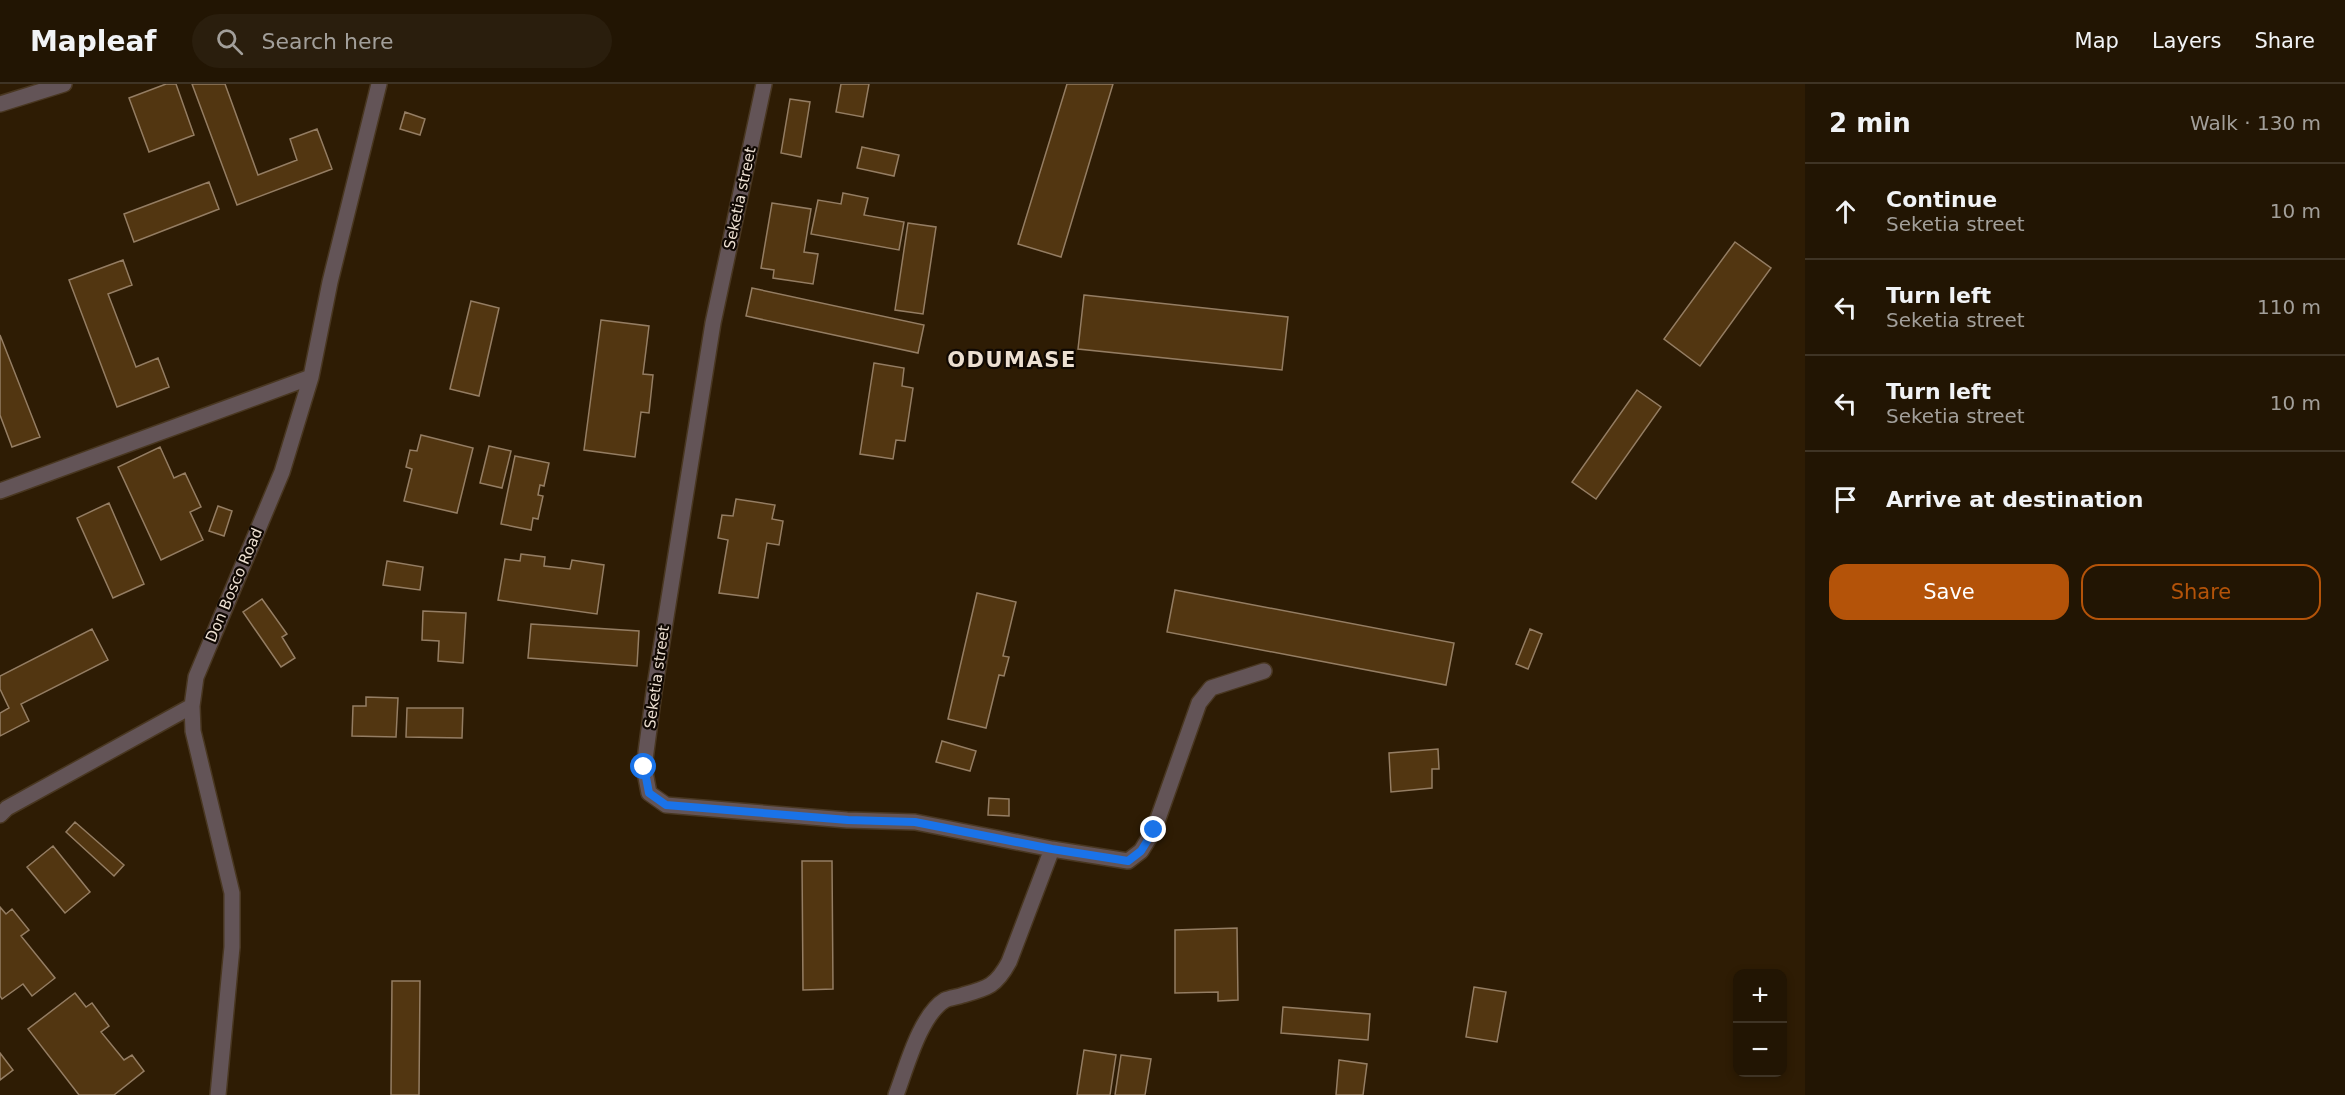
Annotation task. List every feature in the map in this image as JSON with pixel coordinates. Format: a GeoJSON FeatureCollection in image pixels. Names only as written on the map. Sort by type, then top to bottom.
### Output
{"type":"FeatureCollection","features":[{"type":"Feature","properties":{"kind":"street"},"geometry":{"type":"LineString","coordinates":[[0,104],[64,84]]}},
{"type":"Feature","properties":{"kind":"street","name":"Don Bosco Road"},"geometry":{"type":"LineString","coordinates":[[218,1095],[232,947],[232,893],[193,731],[192,706],[196,677],[282,472],[311,377],[330,282],[379,84]]}},
{"type":"Feature","properties":{"kind":"street","name":"Seketia street"},"geometry":{"type":"LineString","coordinates":[[764,84],[714,323],[693,450],[644,767],[649,793],[666,805],[848,820],[915,822],[1052,849],[1128,861],[1141,851],[1154,830],[1199,703],[1211,688],[1264,671]]}},
{"type":"Feature","properties":{"kind":"street"},"geometry":{"type":"LineString","coordinates":[[0,491],[311,377]]}},
{"type":"Feature","properties":{"kind":"street"},"geometry":{"type":"LineString","coordinates":[[0,815],[8,808],[192,706]]}},
{"type":"Feature","properties":{"kind":"street"},"geometry":{"type":"LineString","coordinates":[[896,1095],[922,1028],[933,1011],[945,1000],[988,988],[1000,978],[1009,962],[1052,849]]}},
{"type":"Feature","properties":{"kind":"building"},"geometry":{"type":"Polygon","coordinates":[[[166,84],[176,84],[194,135],[149,152],[129,98],[166,84]]]}},
{"type":"Feature","properties":{"kind":"building"},"geometry":{"type":"Polygon","coordinates":[[[192,84],[225,84],[258,175],[297,160],[290,139],[317,129],[332,169],[237,205],[192,84]]]}},
{"type":"Feature","properties":{"kind":"building"},"geometry":{"type":"Polygon","coordinates":[[[841,84],[869,84],[863,117],[836,112],[841,84]]]}},
{"type":"Feature","properties":{"kind":"building"},"geometry":{"type":"Polygon","coordinates":[[[1067,84],[1113,84],[1061,257],[1018,244],[1067,84]]]}},
{"type":"Feature","properties":{"kind":"building"},"geometry":{"type":"Polygon","coordinates":[[[790,99],[810,102],[801,157],[781,153],[790,99]]]}},
{"type":"Feature","properties":{"kind":"building"},"geometry":{"type":"Polygon","coordinates":[[[405,112],[425,119],[420,135],[400,129],[405,112]]]}},
{"type":"Feature","properties":{"kind":"building"},"geometry":{"type":"Polygon","coordinates":[[[862,147],[899,155],[894,176],[857,168],[862,147]]]}},
{"type":"Feature","properties":{"kind":"building"},"geometry":{"type":"Polygon","coordinates":[[[209,182],[219,209],[134,242],[124,214],[209,182]]]}},
{"type":"Feature","properties":{"kind":"building"},"geometry":{"type":"Polygon","coordinates":[[[843,193],[868,198],[864,215],[904,222],[899,250],[811,234],[818,200],[841,204],[843,193]]]}},
{"type":"Feature","properties":{"kind":"building"},"geometry":{"type":"Polygon","coordinates":[[[772,203],[811,209],[804,252],[818,254],[813,284],[773,278],[774,270],[761,268],[772,203]]]}},
{"type":"Feature","properties":{"kind":"building"},"geometry":{"type":"Polygon","coordinates":[[[908,223],[936,227],[923,314],[895,310],[908,223]]]}},
{"type":"Feature","properties":{"kind":"building"},"geometry":{"type":"Polygon","coordinates":[[[1735,242],[1771,268],[1700,366],[1664,339],[1735,242]]]}},
{"type":"Feature","properties":{"kind":"building"},"geometry":{"type":"Polygon","coordinates":[[[123,260],[132,285],[108,294],[136,367],[158,358],[169,387],[117,407],[69,280],[123,260]]]}},
{"type":"Feature","properties":{"kind":"building"},"geometry":{"type":"Polygon","coordinates":[[[752,288],[924,325],[918,353],[746,316],[752,288]]]}},
{"type":"Feature","properties":{"kind":"building"},"geometry":{"type":"Polygon","coordinates":[[[1084,295],[1288,317],[1282,370],[1078,349],[1084,295]]]}},
{"type":"Feature","properties":{"kind":"building"},"geometry":{"type":"Polygon","coordinates":[[[471,301],[499,308],[479,396],[450,389],[471,301]]]}},
{"type":"Feature","properties":{"kind":"building"},"geometry":{"type":"Polygon","coordinates":[[[601,320],[649,326],[643,374],[653,375],[649,413],[641,412],[635,457],[584,450],[601,320]]]}},
{"type":"Feature","properties":{"kind":"building"},"geometry":{"type":"Polygon","coordinates":[[[0,335],[40,437],[12,447],[0,415],[0,335]]]}},
{"type":"Feature","properties":{"kind":"building"},"geometry":{"type":"Polygon","coordinates":[[[874,363],[904,368],[902,386],[913,388],[905,441],[896,440],[893,459],[860,454],[874,363]]]}},
{"type":"Feature","properties":{"kind":"building"},"geometry":{"type":"Polygon","coordinates":[[[1637,390],[1661,407],[1596,499],[1572,482],[1637,390]]]}},
{"type":"Feature","properties":{"kind":"building"},"geometry":{"type":"Polygon","coordinates":[[[421,435],[473,448],[457,513],[404,501],[412,469],[406,467],[410,450],[417,451],[421,435]]]}},
{"type":"Feature","properties":{"kind":"building"},"geometry":{"type":"Polygon","coordinates":[[[489,446],[511,451],[502,488],[480,483],[489,446]]]}},
{"type":"Feature","properties":{"kind":"building"},"geometry":{"type":"Polygon","coordinates":[[[160,447],[174,478],[185,473],[201,507],[190,512],[203,540],[161,560],[118,467],[160,447]]]}},
{"type":"Feature","properties":{"kind":"building"},"geometry":{"type":"Polygon","coordinates":[[[515,456],[549,463],[544,486],[540,485],[538,495],[543,496],[538,519],[533,518],[531,530],[501,524],[515,456]]]}},
{"type":"Feature","properties":{"kind":"building"},"geometry":{"type":"Polygon","coordinates":[[[736,499],[775,505],[772,519],[783,521],[779,545],[767,543],[758,598],[719,593],[728,540],[718,538],[722,515],[733,516],[736,499]]]}},
{"type":"Feature","properties":{"kind":"building"},"geometry":{"type":"Polygon","coordinates":[[[109,503],[144,584],[113,598],[77,518],[109,503]]]}},
{"type":"Feature","properties":{"kind":"building"},"geometry":{"type":"Polygon","coordinates":[[[218,506],[232,511],[224,536],[209,531],[218,506]]]}},
{"type":"Feature","properties":{"kind":"building"},"geometry":{"type":"Polygon","coordinates":[[[521,554],[545,557],[544,566],[570,569],[572,560],[604,565],[597,614],[498,600],[505,559],[520,561],[521,554]]]}},
{"type":"Feature","properties":{"kind":"building"},"geometry":{"type":"Polygon","coordinates":[[[387,561],[423,567],[420,590],[383,585],[387,561]]]}},
{"type":"Feature","properties":{"kind":"building"},"geometry":{"type":"Polygon","coordinates":[[[1175,590],[1454,643],[1446,685],[1167,632],[1175,590]]]}},
{"type":"Feature","properties":{"kind":"building"},"geometry":{"type":"Polygon","coordinates":[[[977,593],[1016,602],[1003,656],[1009,657],[1004,676],[999,675],[986,728],[948,719],[977,593]]]}},
{"type":"Feature","properties":{"kind":"building"},"geometry":{"type":"Polygon","coordinates":[[[262,599],[287,634],[282,637],[295,658],[281,667],[243,612],[262,599]]]}},
{"type":"Feature","properties":{"kind":"building"},"geometry":{"type":"Polygon","coordinates":[[[423,611],[466,613],[463,663],[438,661],[439,641],[422,640],[423,611]]]}},
{"type":"Feature","properties":{"kind":"building"},"geometry":{"type":"Polygon","coordinates":[[[531,624],[639,631],[637,666],[528,658],[531,624]]]}},
{"type":"Feature","properties":{"kind":"building"},"geometry":{"type":"Polygon","coordinates":[[[92,629],[108,660],[21,704],[29,721],[0,736],[0,713],[9,708],[0,689],[0,676],[92,629]]]}},
{"type":"Feature","properties":{"kind":"building"},"geometry":{"type":"Polygon","coordinates":[[[1530,629],[1542,634],[1528,669],[1516,664],[1530,629]]]}},
{"type":"Feature","properties":{"kind":"building"},"geometry":{"type":"Polygon","coordinates":[[[366,697],[398,698],[396,737],[352,736],[353,706],[366,706],[366,697]]]}},
{"type":"Feature","properties":{"kind":"building"},"geometry":{"type":"Polygon","coordinates":[[[407,708],[463,708],[462,738],[406,737],[407,708]]]}},
{"type":"Feature","properties":{"kind":"building"},"geometry":{"type":"Polygon","coordinates":[[[942,741],[976,751],[970,771],[936,762],[942,741]]]}},
{"type":"Feature","properties":{"kind":"building"},"geometry":{"type":"Polygon","coordinates":[[[1438,749],[1439,769],[1432,769],[1432,788],[1391,792],[1389,753],[1438,749]]]}},
{"type":"Feature","properties":{"kind":"building"},"geometry":{"type":"Polygon","coordinates":[[[989,798],[1009,799],[1009,816],[988,815],[989,798]]]}},
{"type":"Feature","properties":{"kind":"building"},"geometry":{"type":"Polygon","coordinates":[[[75,822],[124,865],[114,876],[66,832],[75,822]]]}},
{"type":"Feature","properties":{"kind":"building"},"geometry":{"type":"Polygon","coordinates":[[[53,846],[90,892],[65,913],[27,867],[53,846]]]}},
{"type":"Feature","properties":{"kind":"building"},"geometry":{"type":"Polygon","coordinates":[[[802,861],[832,861],[833,989],[803,990],[802,861]]]}},
{"type":"Feature","properties":{"kind":"building"},"geometry":{"type":"Polygon","coordinates":[[[0,907],[6,914],[12,909],[29,930],[21,936],[55,978],[32,996],[23,984],[2,999],[0,996],[0,907]]]}},
{"type":"Feature","properties":{"kind":"building"},"geometry":{"type":"Polygon","coordinates":[[[1237,928],[1238,1000],[1218,1001],[1218,992],[1175,993],[1175,930],[1237,928]]]}},
{"type":"Feature","properties":{"kind":"building"},"geometry":{"type":"Polygon","coordinates":[[[392,981],[420,981],[419,1095],[391,1095],[392,981]]]}},
{"type":"Feature","properties":{"kind":"building"},"geometry":{"type":"Polygon","coordinates":[[[1474,987],[1506,992],[1497,1042],[1466,1037],[1474,987]]]}},
{"type":"Feature","properties":{"kind":"building"},"geometry":{"type":"Polygon","coordinates":[[[75,993],[86,1007],[92,1003],[109,1026],[101,1032],[124,1060],[132,1055],[144,1071],[114,1095],[79,1095],[28,1029],[75,993]]]}},
{"type":"Feature","properties":{"kind":"building"},"geometry":{"type":"Polygon","coordinates":[[[1283,1007],[1370,1014],[1368,1040],[1281,1033],[1283,1007]]]}},
{"type":"Feature","properties":{"kind":"building"},"geometry":{"type":"Polygon","coordinates":[[[1084,1050],[1116,1055],[1110,1095],[1077,1095],[1084,1050]]]}},
{"type":"Feature","properties":{"kind":"building"},"geometry":{"type":"Polygon","coordinates":[[[0,1053],[13,1070],[0,1080],[0,1053]]]}},
{"type":"Feature","properties":{"kind":"building"},"geometry":{"type":"Polygon","coordinates":[[[1121,1055],[1151,1059],[1145,1095],[1115,1095],[1121,1055]]]}},
{"type":"Feature","properties":{"kind":"building"},"geometry":{"type":"Polygon","coordinates":[[[1339,1060],[1367,1064],[1363,1095],[1336,1095],[1339,1060]]]}},
{"type":"Feature","properties":{"kind":"district","name":"ODUMASE"},"geometry":{"type":"Point","coordinates":[1012,360]}},
{"type":"Feature","properties":{"kind":"route"},"geometry":{"type":"LineString","coordinates":[[644,767],[649,793],[666,805],[760,814],[915,822],[1052,849],[1128,861],[1141,851],[1154,830]]}}]}
